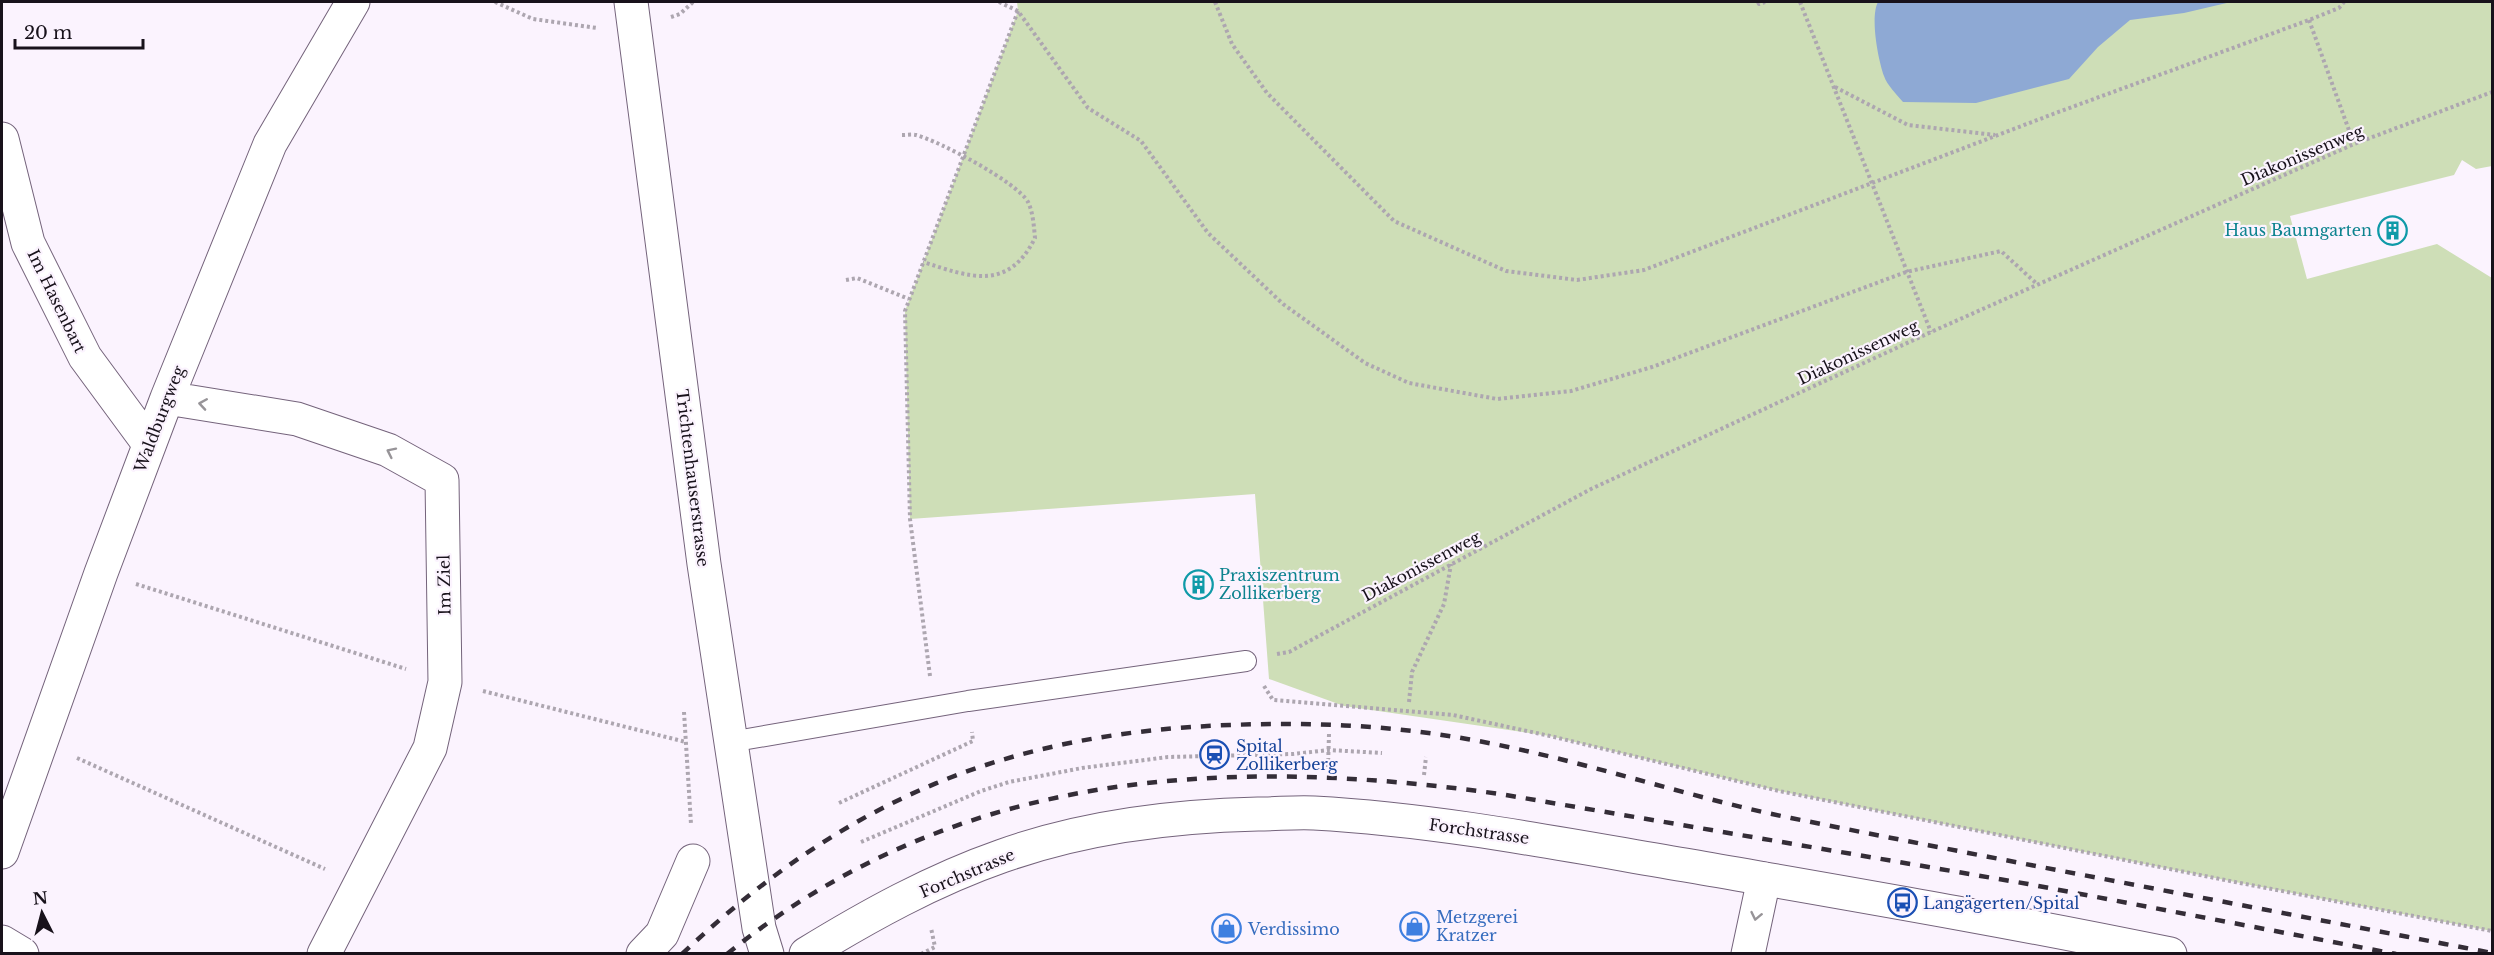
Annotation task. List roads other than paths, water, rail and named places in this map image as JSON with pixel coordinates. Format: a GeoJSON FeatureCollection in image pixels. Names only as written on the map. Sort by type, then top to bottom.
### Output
{"type":"FeatureCollection","features":[{"type":"Feature","properties":{"kind":"street","name":"Waldburgweg"},"geometry":{"type":"LineString","coordinates":[[2,852],[166,398],[270,144],[353,2]]}},
{"type":"Feature","properties":{"kind":"street","name":"Trichtenhauserstrasse"},"geometry":{"type":"LineString","coordinates":[[632,14],[702,552],[759,928],[766,954]]}},
{"type":"Feature","properties":{"kind":"street","name":"Im Hasenbart"},"geometry":{"type":"LineString","coordinates":[[2,139],[28,243],[85,357],[149,444]]}},
{"type":"Feature","properties":{"kind":"street","name":"Im Ziel"},"geometry":{"type":"LineString","coordinates":[[166,398],[297,419],[388,450],[442,480],[445,682],[430,748],[324,954]]}},
{"type":"Feature","properties":{"kind":"street","name":"Forchstrasse"},"geometry":{"type":"LineString","coordinates":[[806,954],[861,920],[1001,856],[1077,834],[1204,816],[1311,813],[1397,820],[1500,833],[2021,923],[2170,954]]}},
{"type":"Feature","properties":{"kind":"street"},"geometry":{"type":"LineString","coordinates":[[643,954],[662,934],[693,861]]}},
{"type":"Feature","properties":{"kind":"street"},"geometry":{"type":"LineString","coordinates":[[1748,954],[1764,879]]}},
{"type":"Feature","properties":{"kind":"street"},"geometry":{"type":"LineString","coordinates":[[2,942],[22,954]]}},
{"type":"Feature","properties":{"kind":"lane"},"geometry":{"type":"LineString","coordinates":[[730,742],[934,707],[1246,661]]}},
{"type":"Feature","properties":{"kind":"water"},"geometry":{"type":"Polygon","coordinates":[[[1878,2],[2231,2],[2184,13],[2130,20],[2098,47],[2069,79],[1976,103],[1903,102],[1887,83],[1877,49],[1875,18],[1878,2]]]}},
{"type":"Feature","properties":{"kind":"railway"},"geometry":{"type":"LineString","coordinates":[[682,954],[743,900],[805,854],[868,816],[933,784],[1001,760],[1073,742],[1149,731],[1230,725],[1289,724],[1408,730],[1467,739],[1549,756],[1791,818],[2492,953]]}},
{"type":"Feature","properties":{"kind":"railway"},"geometry":{"type":"LineString","coordinates":[[727,954],[814,893],[905,846],[998,812],[1094,790],[1193,779],[1294,777],[1396,782],[1500,794],[2028,884],[2396,954]]}},
{"type":"Feature","properties":{"kind":"place","name":"Haus Baumgarten"},"geometry":{"type":"Point","coordinates":[2393,230]}},
{"type":"Feature","properties":{"kind":"place","name":"Praxiszentrum Zollikerberg"},"geometry":{"type":"Point","coordinates":[1198,584]}},
{"type":"Feature","properties":{"kind":"place","name":"Spital Zollikerberg"},"geometry":{"type":"Point","coordinates":[1215,755]}},
{"type":"Feature","properties":{"kind":"place","name":"Langägerten/Spital"},"geometry":{"type":"Point","coordinates":[1902,903]}},
{"type":"Feature","properties":{"kind":"place","name":"Metzgerei Kratzer"},"geometry":{"type":"Point","coordinates":[1415,926]}},
{"type":"Feature","properties":{"kind":"place","name":"Verdissimo"},"geometry":{"type":"Point","coordinates":[1227,929]}}]}
